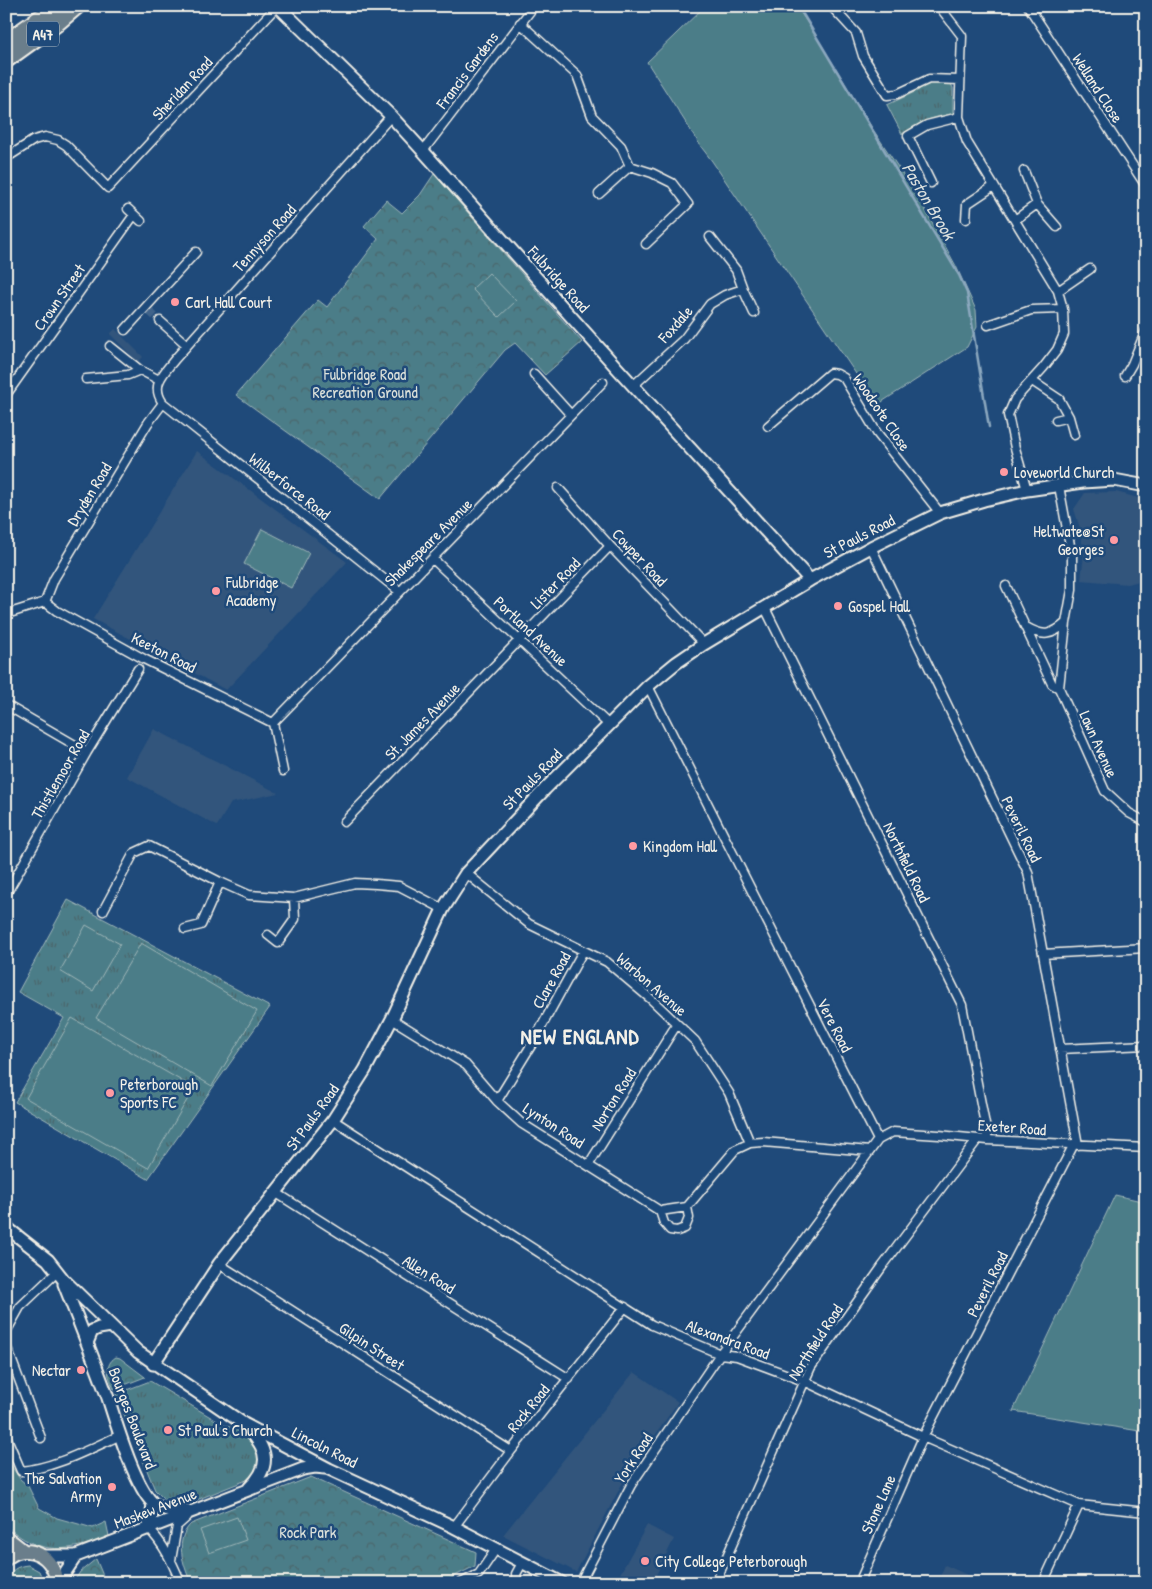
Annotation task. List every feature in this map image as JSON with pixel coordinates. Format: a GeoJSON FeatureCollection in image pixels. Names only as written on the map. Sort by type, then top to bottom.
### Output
{"type":"FeatureCollection","features":[{"type":"Feature","properties":{"kind":"highway","name":"A47"},"geometry":{"type":"LineString","coordinates":[[6,42],[57,6]]}},
{"type":"Feature","properties":{"kind":"highway","name":"A47"},"geometry":{"type":"LineString","coordinates":[[6,60],[56,24],[77,6]]}},
{"type":"Feature","properties":{"kind":"main road"},"geometry":{"type":"LineString","coordinates":[[6,1537],[24,1551]]}},
{"type":"Feature","properties":{"kind":"main road"},"geometry":{"type":"LineString","coordinates":[[6,1559],[16,1552],[24,1551],[32,1551],[45,1556],[53,1567],[57,1583]]}},
{"type":"Feature","properties":{"kind":"street","name":"Fulbridge Road"},"geometry":{"type":"LineString","coordinates":[[277,6],[391,116],[423,150],[810,580]]}},
{"type":"Feature","properties":{"kind":"street","name":"Sheridan Road"},"geometry":{"type":"LineString","coordinates":[[6,158],[34,140],[45,137],[58,140],[66,145],[108,188],[277,6]]}},
{"type":"Feature","properties":{"kind":"street","name":"Francis Gardens"},"geometry":{"type":"LineString","coordinates":[[423,150],[534,6]]}},
{"type":"Feature","properties":{"kind":"street"},"geometry":{"type":"LineString","coordinates":[[831,6],[856,33],[863,56],[886,95],[898,94],[929,79],[960,80]]}},
{"type":"Feature","properties":{"kind":"street"},"geometry":{"type":"LineString","coordinates":[[939,6],[962,36],[959,117],[967,142],[1058,291],[1063,309],[1064,334],[1057,350],[1015,399],[1008,414],[1027,490]]}},
{"type":"Feature","properties":{"kind":"street","name":"Welland Close"},"geometry":{"type":"LineString","coordinates":[[1028,6],[1146,186]]}},
{"type":"Feature","properties":{"kind":"street"},"geometry":{"type":"LineString","coordinates":[[520,24],[577,74],[592,116],[621,146],[630,166],[652,173],[672,183],[688,204],[646,244]]}},
{"type":"Feature","properties":{"kind":"street","name":"Tennyson Road"},"geometry":{"type":"LineString","coordinates":[[159,380],[187,345],[391,116]]}},
{"type":"Feature","properties":{"kind":"street"},"geometry":{"type":"LineString","coordinates":[[931,183],[908,136],[926,125],[959,117]]}},
{"type":"Feature","properties":{"kind":"street"},"geometry":{"type":"LineString","coordinates":[[599,194],[630,166]]}},
{"type":"Feature","properties":{"kind":"street"},"geometry":{"type":"LineString","coordinates":[[1024,171],[1037,204],[1057,227]]}},
{"type":"Feature","properties":{"kind":"street"},"geometry":{"type":"LineString","coordinates":[[966,219],[967,204],[994,186]]}},
{"type":"Feature","properties":{"kind":"street"},"geometry":{"type":"LineString","coordinates":[[1015,220],[1037,204]]}},
{"type":"Feature","properties":{"kind":"street"},"geometry":{"type":"LineString","coordinates":[[128,209],[141,221]]}},
{"type":"Feature","properties":{"kind":"street","name":"Crown Street"},"geometry":{"type":"LineString","coordinates":[[6,395],[134,215]]}},
{"type":"Feature","properties":{"kind":"street"},"geometry":{"type":"LineString","coordinates":[[710,237],[736,270],[754,313]]}},
{"type":"Feature","properties":{"kind":"street"},"geometry":{"type":"LineString","coordinates":[[125,330],[147,309],[196,252]]}},
{"type":"Feature","properties":{"kind":"street"},"geometry":{"type":"LineString","coordinates":[[1058,291],[1090,269]]}},
{"type":"Feature","properties":{"kind":"street","name":"Foxdale"},"geometry":{"type":"LineString","coordinates":[[634,385],[684,339],[710,304],[725,295],[743,290]]}},
{"type":"Feature","properties":{"kind":"street"},"geometry":{"type":"LineString","coordinates":[[988,325],[1031,310],[1063,309]]}},
{"type":"Feature","properties":{"kind":"street"},"geometry":{"type":"LineString","coordinates":[[160,321],[187,345]]}},
{"type":"Feature","properties":{"kind":"street"},"geometry":{"type":"LineString","coordinates":[[1125,376],[1133,353],[1146,330]]}},
{"type":"Feature","properties":{"kind":"street"},"geometry":{"type":"LineString","coordinates":[[110,346],[140,370],[159,380],[157,392],[163,403]]}},
{"type":"Feature","properties":{"kind":"street"},"geometry":{"type":"LineString","coordinates":[[86,379],[128,375],[140,370]]}},
{"type":"Feature","properties":{"kind":"street"},"geometry":{"type":"LineString","coordinates":[[534,374],[571,415]]}},
{"type":"Feature","properties":{"kind":"street","name":"Woodcote Close"},"geometry":{"type":"LineString","coordinates":[[768,426],[830,374],[837,374],[844,378],[877,433],[940,514]]}},
{"type":"Feature","properties":{"kind":"street"},"geometry":{"type":"LineString","coordinates":[[1032,381],[1059,399],[1069,417],[1074,435]]}},
{"type":"Feature","properties":{"kind":"street","name":"Shakespeare Avenue"},"geometry":{"type":"LineString","coordinates":[[273,723],[603,382]]}},
{"type":"Feature","properties":{"kind":"street","name":"Wilberforce Road"},"geometry":{"type":"LineString","coordinates":[[163,403],[399,591]]}},
{"type":"Feature","properties":{"kind":"street","name":"Dryden Road"},"geometry":{"type":"LineString","coordinates":[[45,602],[59,571],[148,423],[163,403]]}},
{"type":"Feature","properties":{"kind":"street"},"geometry":{"type":"LineString","coordinates":[[1056,420],[1069,417]]}},
{"type":"Feature","properties":{"kind":"street","name":"St Pauls Road"},"geometry":{"type":"LineString","coordinates":[[154,1364],[219,1264],[333,1120],[366,1070],[443,909],[466,873],[608,724],[648,686],[676,663],[704,644],[810,580],[871,547],[940,514],[984,500],[1027,490],[1114,480],[1146,486]]}},
{"type":"Feature","properties":{"kind":"street"},"geometry":{"type":"LineString","coordinates":[[1059,486],[1072,556],[1072,590],[1066,623],[1059,688]]}},
{"type":"Feature","properties":{"kind":"street","name":"Cowper Road"},"geometry":{"type":"LineString","coordinates":[[558,488],[610,546],[704,644]]}},
{"type":"Feature","properties":{"kind":"street","name":"Lister Road"},"geometry":{"type":"LineString","coordinates":[[520,640],[610,546]]}},
{"type":"Feature","properties":{"kind":"street","name":"Peveril Road"},"geometry":{"type":"LineString","coordinates":[[871,547],[1028,872],[1076,1144],[923,1436]]}},
{"type":"Feature","properties":{"kind":"street","name":"Portland Avenue"},"geometry":{"type":"LineString","coordinates":[[433,559],[608,724]]}},
{"type":"Feature","properties":{"kind":"street","name":"Lawn Avenue"},"geometry":{"type":"LineString","coordinates":[[1006,586],[1052,684],[1059,688],[1105,791],[1129,813],[1146,822]]}},
{"type":"Feature","properties":{"kind":"street"},"geometry":{"type":"LineString","coordinates":[[13,612],[45,602]]}},
{"type":"Feature","properties":{"kind":"street","name":"Keeton Road"},"geometry":{"type":"LineString","coordinates":[[45,602],[57,611],[144,659],[273,723]]}},
{"type":"Feature","properties":{"kind":"street","name":"Northfield Road"},"geometry":{"type":"LineString","coordinates":[[765,608],[962,1005],[988,1140]]}},
{"type":"Feature","properties":{"kind":"street"},"geometry":{"type":"LineString","coordinates":[[1025,627],[1037,634],[1046,634],[1054,632],[1066,623]]}},
{"type":"Feature","properties":{"kind":"street","name":"St. James Avenue"},"geometry":{"type":"LineString","coordinates":[[344,822],[520,640]]}},
{"type":"Feature","properties":{"kind":"street","name":"Thistlemoor Road"},"geometry":{"type":"LineString","coordinates":[[6,894],[87,752],[138,669]]}},
{"type":"Feature","properties":{"kind":"street","name":"Vere Road"},"geometry":{"type":"LineString","coordinates":[[648,686],[878,1140]]}},
{"type":"Feature","properties":{"kind":"street"},"geometry":{"type":"LineString","coordinates":[[6,705],[87,752]]}},
{"type":"Feature","properties":{"kind":"street"},"geometry":{"type":"LineString","coordinates":[[273,723],[283,771]]}},
{"type":"Feature","properties":{"kind":"street"},"geometry":{"type":"LineString","coordinates":[[103,911],[134,853],[149,846],[248,895],[294,898],[355,884],[376,884],[399,886],[443,909]]}},
{"type":"Feature","properties":{"kind":"street","name":"Warbon Avenue"},"geometry":{"type":"LineString","coordinates":[[466,873],[529,924],[607,962],[652,1000],[695,1041],[729,1093],[750,1143]]}},
{"type":"Feature","properties":{"kind":"street"},"geometry":{"type":"LineString","coordinates":[[185,929],[201,925],[220,882]]}},
{"type":"Feature","properties":{"kind":"street"},"geometry":{"type":"LineString","coordinates":[[268,935],[278,943],[288,931],[295,919],[294,898]]}},
{"type":"Feature","properties":{"kind":"street"},"geometry":{"type":"LineString","coordinates":[[1043,954],[1146,948]]}},
{"type":"Feature","properties":{"kind":"street","name":"Clare Road"},"geometry":{"type":"LineString","coordinates":[[498,1101],[583,951]]}},
{"type":"Feature","properties":{"kind":"street","name":"Lynton Road"},"geometry":{"type":"LineString","coordinates":[[392,1019],[466,1065],[498,1101],[521,1123],[589,1164],[660,1211],[664,1222],[670,1230],[678,1231],[685,1228],[689,1218],[687,1207],[735,1150],[750,1143]]}},
{"type":"Feature","properties":{"kind":"street","name":"Norton Road"},"geometry":{"type":"LineString","coordinates":[[589,1164],[677,1024]]}},
{"type":"Feature","properties":{"kind":"street"},"geometry":{"type":"LineString","coordinates":[[1060,1049],[1146,1045]]}},
{"type":"Feature","properties":{"kind":"street","name":"Alexandra Road"},"geometry":{"type":"LineString","coordinates":[[333,1120],[652,1325],[720,1354],[737,1356],[804,1381],[1078,1505],[1146,1512]]}},
{"type":"Feature","properties":{"kind":"street","name":"Exeter Road"},"geometry":{"type":"LineString","coordinates":[[878,1140],[893,1132],[988,1140],[1146,1148]]}},
{"type":"Feature","properties":{"kind":"street","name":"Northfield Road"},"geometry":{"type":"LineString","coordinates":[[715,1583],[811,1367],[882,1267],[978,1139]]}},
{"type":"Feature","properties":{"kind":"street"},"geometry":{"type":"LineString","coordinates":[[720,1354],[878,1140]]}},
{"type":"Feature","properties":{"kind":"street"},"geometry":{"type":"LineString","coordinates":[[750,1143],[763,1142],[870,1151]]}},
{"type":"Feature","properties":{"kind":"street","name":"Allen Road"},"geometry":{"type":"LineString","coordinates":[[275,1192],[569,1378]]}},
{"type":"Feature","properties":{"kind":"street"},"geometry":{"type":"LineString","coordinates":[[660,1211],[687,1207]]}},
{"type":"Feature","properties":{"kind":"street","name":"Lincoln Road"},"geometry":{"type":"LineString","coordinates":[[6,1227],[48,1260],[60,1276],[138,1352],[244,1424],[329,1469],[454,1526],[562,1583]]}},
{"type":"Feature","properties":{"kind":"street","name":"Gilpin Street"},"geometry":{"type":"LineString","coordinates":[[219,1264],[511,1451]]}},
{"type":"Feature","properties":{"kind":"street"},"geometry":{"type":"LineString","coordinates":[[6,1317],[60,1276]]}},
{"type":"Feature","properties":{"kind":"street","name":"Bourges Boulevard"},"geometry":{"type":"LineString","coordinates":[[60,1276],[87,1342],[121,1435],[144,1491],[153,1503]]}},
{"type":"Feature","properties":{"kind":"street"},"geometry":{"type":"LineString","coordinates":[[6,1332],[20,1307]]}},
{"type":"Feature","properties":{"kind":"street","name":"Rock Road"},"geometry":{"type":"LineString","coordinates":[[454,1526],[625,1307]]}},
{"type":"Feature","properties":{"kind":"street"},"geometry":{"type":"LineString","coordinates":[[87,1342],[92,1331],[111,1326]]}},
{"type":"Feature","properties":{"kind":"street"},"geometry":{"type":"LineString","coordinates":[[6,1345],[41,1438]]}},
{"type":"Feature","properties":{"kind":"street","name":"York Road"},"geometry":{"type":"LineString","coordinates":[[580,1583],[631,1485],[720,1354]]}},
{"type":"Feature","properties":{"kind":"street"},"geometry":{"type":"LineString","coordinates":[[244,1424],[263,1448],[264,1460],[261,1474],[246,1491]]}},
{"type":"Feature","properties":{"kind":"street"},"geometry":{"type":"LineString","coordinates":[[6,1436],[20,1471],[33,1470],[121,1435]]}},
{"type":"Feature","properties":{"kind":"street","name":"Stone Lane"},"geometry":{"type":"LineString","coordinates":[[859,1583],[923,1436]]}},
{"type":"Feature","properties":{"kind":"street","name":"Maskew Avenue"},"geometry":{"type":"LineString","coordinates":[[45,1556],[76,1556],[303,1469],[315,1467],[329,1469]]}},
{"type":"Feature","properties":{"kind":"street"},"geometry":{"type":"LineString","coordinates":[[181,1583],[161,1543],[148,1528],[151,1521],[153,1503],[170,1511],[197,1510]]}},
{"type":"Feature","properties":{"kind":"street"},"geometry":{"type":"LineString","coordinates":[[1043,1583],[1078,1505]]}},
{"type":"Feature","properties":{"kind":"street"},"geometry":{"type":"LineString","coordinates":[[171,1560],[177,1526],[182,1519],[197,1510]]}},
{"type":"Feature","properties":{"kind":"street"},"geometry":{"type":"LineString","coordinates":[[461,1583],[479,1574],[496,1549]]}},
{"type":"Feature","properties":{"kind":"street"},"geometry":{"type":"LineString","coordinates":[[57,1583],[76,1556]]}},
{"type":"Feature","properties":{"kind":"street"},"geometry":{"type":"LineString","coordinates":[[518,1583],[516,1574],[522,1563]]}},
{"type":"Feature","properties":{"kind":"shaded area"},"geometry":{"type":"Polygon","coordinates":[[[115,329],[143,357],[138,362],[110,334],[115,329]]]}},
{"type":"Feature","properties":{"kind":"shaded area","name":"Fulbridge Academy"},"geometry":{"type":"Polygon","coordinates":[[[197,451],[347,562],[226,690],[93,619],[197,451]]]}},
{"type":"Feature","properties":{"kind":"shaded area","name":"Heltwate@St Georges"},"geometry":{"type":"Polygon","coordinates":[[[1116,492],[1146,502],[1146,577],[1140,581],[1127,584],[1081,580],[1084,554],[1074,509],[1085,493],[1116,492]]]}},
{"type":"Feature","properties":{"kind":"shaded area"},"geometry":{"type":"Polygon","coordinates":[[[154,729],[278,793],[231,803],[217,826],[127,777],[154,729]]]}},
{"type":"Feature","properties":{"kind":"shaded area"},"geometry":{"type":"Polygon","coordinates":[[[634,1372],[678,1402],[622,1484],[576,1572],[503,1535],[634,1372]]]}},
{"type":"Feature","properties":{"kind":"shaded area","name":"City College Peterborough"},"geometry":{"type":"Polygon","coordinates":[[[647,1525],[674,1539],[652,1583],[615,1583],[647,1525]]]}},
{"type":"Feature","properties":{"kind":"shaded area"},"geometry":{"type":"Polygon","coordinates":[[[945,1565],[974,1578],[971,1583],[937,1583],[945,1565]]]}},
{"type":"Feature","properties":{"kind":"green space"},"geometry":{"type":"Polygon","coordinates":[[[705,6],[796,6],[874,131],[920,200],[956,266],[976,310],[977,327],[967,347],[877,405],[702,148],[647,62],[705,6]]]}},
{"type":"Feature","properties":{"kind":"green space"},"geometry":{"type":"Polygon","coordinates":[[[930,81],[942,81],[951,84],[953,88],[953,114],[926,121],[902,134],[887,105],[919,90],[920,86],[930,81]]]}},
{"type":"Feature","properties":{"kind":"green space","name":"Fulbridge Road Recreation Ground"},"geometry":{"type":"Polygon","coordinates":[[[434,174],[582,342],[545,375],[515,343],[505,350],[380,499],[236,395],[318,300],[327,307],[378,239],[364,226],[386,200],[402,213],[420,195],[434,174]]]}},
{"type":"Feature","properties":{"kind":"green space"},"geometry":{"type":"Polygon","coordinates":[[[489,273],[516,301],[499,317],[472,289],[489,273]]]}},
{"type":"Feature","properties":{"kind":"green space"},"geometry":{"type":"Polygon","coordinates":[[[262,529],[309,553],[291,588],[244,564],[262,529]]]}},
{"type":"Feature","properties":{"kind":"green space"},"geometry":{"type":"Polygon","coordinates":[[[68,900],[270,1007],[148,1179],[15,1102],[64,1018],[18,992],[68,900]]]}},
{"type":"Feature","properties":{"kind":"green space"},"geometry":{"type":"Polygon","coordinates":[[[86,925],[120,944],[93,991],[60,971],[86,925]]]}},
{"type":"Feature","properties":{"kind":"green space"},"geometry":{"type":"Polygon","coordinates":[[[141,943],[257,1011],[212,1086],[96,1018],[141,943]]]}},
{"type":"Feature","properties":{"kind":"green space","name":"Peterborough Sports FC"},"geometry":{"type":"Polygon","coordinates":[[[72,1018],[194,1088],[148,1168],[26,1098],[72,1018]]]}},
{"type":"Feature","properties":{"kind":"green space"},"geometry":{"type":"Polygon","coordinates":[[[1115,1195],[1146,1202],[1146,1432],[1013,1411],[1115,1195]]]}},
{"type":"Feature","properties":{"kind":"green space"},"geometry":{"type":"Polygon","coordinates":[[[116,1357],[145,1377],[114,1389],[108,1368],[116,1357]]]}},
{"type":"Feature","properties":{"kind":"green space"},"geometry":{"type":"Polygon","coordinates":[[[150,1381],[224,1425],[242,1433],[249,1439],[258,1453],[258,1461],[256,1470],[249,1479],[179,1507],[174,1507],[167,1502],[155,1490],[116,1394],[150,1381]]]}},
{"type":"Feature","properties":{"kind":"green space"},"geometry":{"type":"Polygon","coordinates":[[[6,1458],[20,1479],[28,1486],[39,1508],[57,1518],[93,1528],[106,1522],[109,1536],[82,1546],[56,1548],[43,1547],[18,1535],[6,1525],[6,1458]]]}},
{"type":"Feature","properties":{"kind":"green space","name":"Rock Park"},"geometry":{"type":"Polygon","coordinates":[[[311,1477],[476,1552],[475,1566],[441,1583],[191,1583],[185,1568],[181,1545],[186,1530],[191,1524],[311,1477]]]}},
{"type":"Feature","properties":{"kind":"green space"},"geometry":{"type":"Polygon","coordinates":[[[237,1517],[246,1540],[209,1553],[200,1530],[237,1517]]]}},
{"type":"Feature","properties":{"kind":"green space"},"geometry":{"type":"Polygon","coordinates":[[[96,1559],[106,1583],[73,1583],[80,1572],[96,1559]]]}},
{"type":"Feature","properties":{"kind":"green space"},"geometry":{"type":"Polygon","coordinates":[[[28,1565],[39,1571],[44,1583],[8,1583],[10,1575],[14,1570],[20,1566],[28,1565]]]}},
{"type":"Feature","properties":{"kind":"waterway","name":"Paston Brook"},"geometry":{"type":"LineString","coordinates":[[798,6],[959,275],[967,293],[989,427]]}},
{"type":"Feature","properties":{"kind":"tunnel"},"geometry":{"type":"LineString","coordinates":[[149,311],[160,321]]}},
{"type":"Feature","properties":{"kind":"place","name":"Carl Hall Court"},"geometry":{"type":"Point","coordinates":[175,302]}},
{"type":"Feature","properties":{"kind":"place","name":"Loveworld Church"},"geometry":{"type":"Point","coordinates":[1004,472]}},
{"type":"Feature","properties":{"kind":"place","name":"Heltwate@St Georges"},"geometry":{"type":"Point","coordinates":[1114,540]}},
{"type":"Feature","properties":{"kind":"place","name":"Fulbridge Academy"},"geometry":{"type":"Point","coordinates":[216,591]}},
{"type":"Feature","properties":{"kind":"place","name":"Gospel Hall"},"geometry":{"type":"Point","coordinates":[838,606]}},
{"type":"Feature","properties":{"kind":"place","name":"Kingdom Hall"},"geometry":{"type":"Point","coordinates":[633,846]}},
{"type":"Feature","properties":{"kind":"place","name":"Peterborough Sports FC"},"geometry":{"type":"Point","coordinates":[110,1093]}},
{"type":"Feature","properties":{"kind":"place","name":"Nectar"},"geometry":{"type":"Point","coordinates":[81,1370]}},
{"type":"Feature","properties":{"kind":"place","name":"St Paul's Church"},"geometry":{"type":"Point","coordinates":[168,1430]}},
{"type":"Feature","properties":{"kind":"place","name":"The Salvation Army"},"geometry":{"type":"Point","coordinates":[112,1487]}},
{"type":"Feature","properties":{"kind":"place","name":"City College Peterborough"},"geometry":{"type":"Point","coordinates":[645,1561]}},
{"type":"Feature","properties":{"kind":"district","name":"NEW ENGLAND"},"geometry":{"type":"Point","coordinates":[580,1036]}}]}
